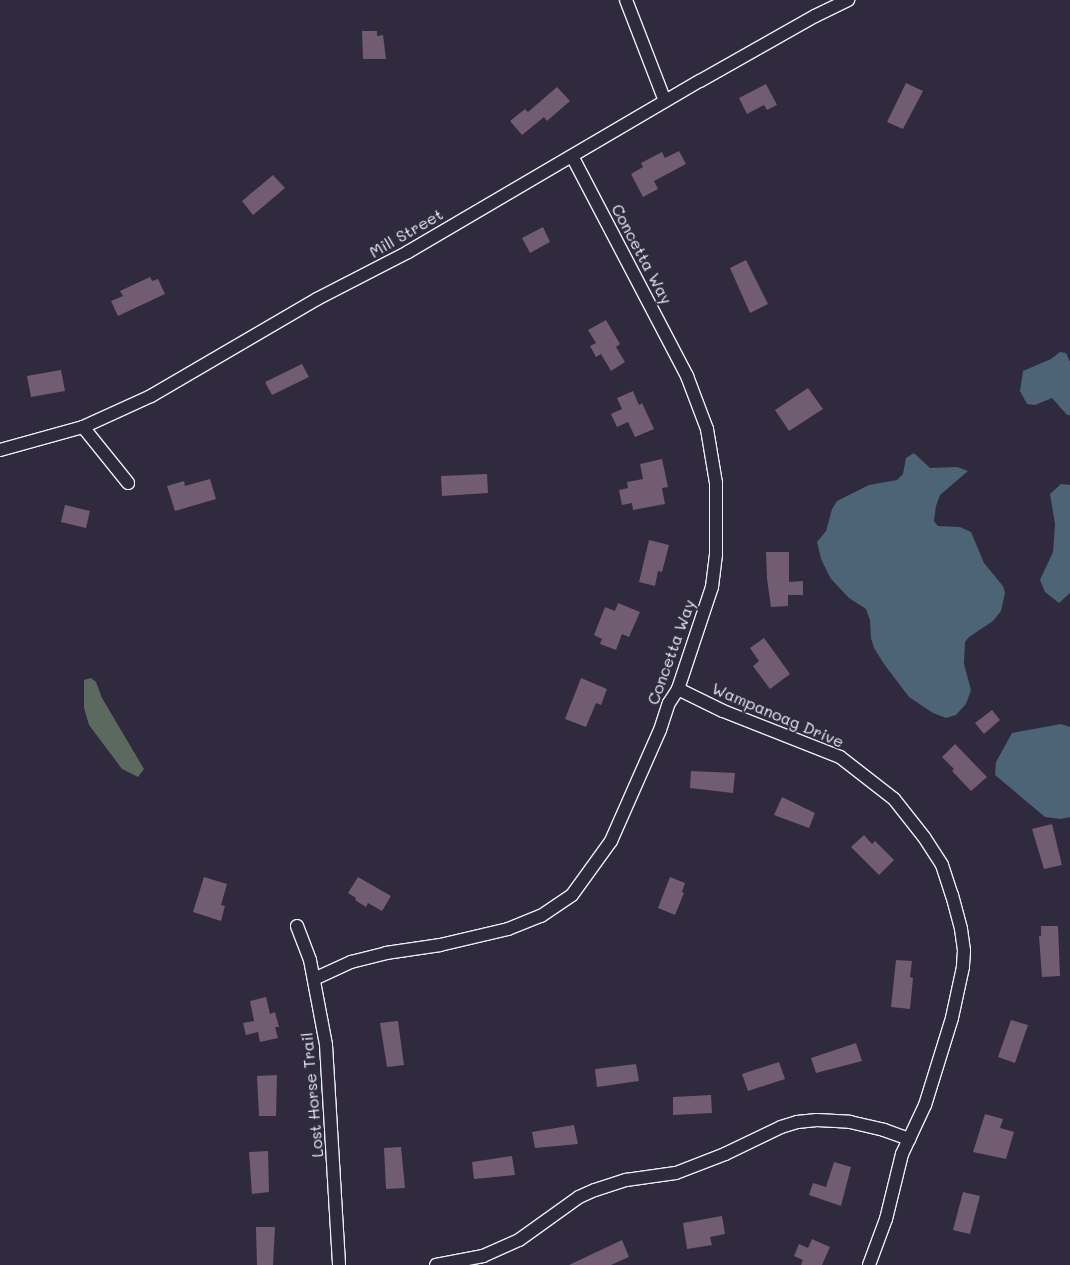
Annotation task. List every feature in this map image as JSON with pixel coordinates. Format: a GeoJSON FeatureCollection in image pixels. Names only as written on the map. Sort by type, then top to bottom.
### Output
{"type":"FeatureCollection","features":[{"type":"Feature","properties":{"kind":"street"},"geometry":{"type":"LineString","coordinates":[[626,0],[665,101]]}},
{"type":"Feature","properties":{"kind":"street","name":"Mill Street"},"geometry":{"type":"LineString","coordinates":[[0,450],[83,427],[151,396],[317,299],[408,252],[665,101],[815,16],[848,0]]}},
{"type":"Feature","properties":{"kind":"street","name":"Concetta Way"},"geometry":{"type":"LineString","coordinates":[[314,979],[352,962],[386,953],[440,946],[508,928],[541,916],[572,895],[611,841],[660,730],[669,703],[678,689],[712,587],[716,556],[716,483],[707,430],[687,376],[572,156]]}},
{"type":"Feature","properties":{"kind":"street"},"geometry":{"type":"LineString","coordinates":[[83,427],[128,483]]}},
{"type":"Feature","properties":{"kind":"street","name":"Wampanoag Drive"},"geometry":{"type":"LineString","coordinates":[[678,689],[723,712],[840,758],[894,799],[924,837],[942,865],[958,911],[962,936],[963,967],[952,1018],[926,1105],[902,1154],[886,1219],[869,1265]]}},
{"type":"Feature","properties":{"kind":"street","name":"Lost Horse Trail"},"geometry":{"type":"LineString","coordinates":[[297,926],[310,960],[326,1045],[339,1265]]}},
{"type":"Feature","properties":{"kind":"street"},"geometry":{"type":"LineString","coordinates":[[436,1265],[475,1258],[519,1240],[579,1197],[595,1190],[626,1180],[676,1173],[725,1154],[781,1127],[797,1122],[817,1120],[850,1122],[884,1130],[909,1139]]}},
{"type":"Feature","properties":{"kind":"green space"},"geometry":{"type":"Polygon","coordinates":[[[91,678],[96,682],[102,698],[144,769],[138,777],[122,769],[89,725],[84,708],[84,680],[91,678]]]}},
{"type":"Feature","properties":{"kind":"water"},"geometry":{"type":"Polygon","coordinates":[[[1060,352],[1066,353],[1070,362],[1070,415],[1067,415],[1052,398],[1035,405],[1027,404],[1020,391],[1023,371],[1051,359],[1060,352]]]}},
{"type":"Feature","properties":{"kind":"water"},"geometry":{"type":"Polygon","coordinates":[[[914,453],[930,468],[957,467],[968,471],[940,495],[934,521],[938,526],[960,527],[971,532],[984,563],[1003,586],[1005,593],[1001,611],[993,621],[969,637],[965,642],[964,664],[971,690],[966,704],[956,715],[946,718],[933,713],[909,697],[884,664],[874,648],[871,638],[870,620],[866,609],[849,598],[831,579],[821,559],[817,542],[826,531],[832,509],[837,501],[869,485],[897,480],[903,474],[906,458],[914,453]]]}},
{"type":"Feature","properties":{"kind":"water"},"geometry":{"type":"Polygon","coordinates":[[[1061,484],[1070,485],[1070,593],[1059,603],[1045,592],[1040,580],[1053,552],[1055,524],[1050,494],[1061,484]]]}},
{"type":"Feature","properties":{"kind":"water"},"geometry":{"type":"Polygon","coordinates":[[[1061,724],[1070,727],[1070,817],[1061,819],[1045,817],[995,775],[996,762],[1012,733],[1061,724]]]}},
{"type":"Feature","properties":{"kind":"building"},"geometry":{"type":"Polygon","coordinates":[[[362,31],[377,31],[377,36],[383,35],[386,59],[363,59],[362,31]]]}},
{"type":"Feature","properties":{"kind":"building"},"geometry":{"type":"Polygon","coordinates":[[[906,83],[923,91],[903,129],[887,122],[906,83]]]}},
{"type":"Feature","properties":{"kind":"building"},"geometry":{"type":"Polygon","coordinates":[[[766,84],[777,105],[767,110],[764,105],[747,114],[739,98],[766,84]]]}},
{"type":"Feature","properties":{"kind":"building"},"geometry":{"type":"Polygon","coordinates":[[[557,87],[570,101],[547,121],[544,117],[522,135],[510,121],[525,109],[528,112],[557,87]]]}},
{"type":"Feature","properties":{"kind":"building"},"geometry":{"type":"Polygon","coordinates":[[[679,151],[686,164],[654,181],[658,189],[643,197],[631,174],[643,167],[641,163],[662,152],[665,158],[679,151]]]}},
{"type":"Feature","properties":{"kind":"building"},"geometry":{"type":"Polygon","coordinates":[[[273,175],[285,188],[253,215],[242,201],[273,175]]]}},
{"type":"Feature","properties":{"kind":"building"},"geometry":{"type":"Polygon","coordinates":[[[543,227],[550,242],[530,253],[522,238],[543,227]]]}},
{"type":"Feature","properties":{"kind":"building"},"geometry":{"type":"Polygon","coordinates":[[[746,260],[768,304],[750,313],[730,268],[746,260]]]}},
{"type":"Feature","properties":{"kind":"building"},"geometry":{"type":"Polygon","coordinates":[[[150,277],[152,281],[158,279],[165,294],[118,316],[111,301],[123,296],[120,291],[150,277]]]}},
{"type":"Feature","properties":{"kind":"building"},"geometry":{"type":"Polygon","coordinates":[[[606,320],[620,344],[616,347],[625,362],[611,371],[601,354],[596,357],[590,346],[596,343],[588,330],[606,320]]]}},
{"type":"Feature","properties":{"kind":"building"},"geometry":{"type":"Polygon","coordinates":[[[302,364],[309,377],[272,395],[265,382],[302,364]]]}},
{"type":"Feature","properties":{"kind":"building"},"geometry":{"type":"Polygon","coordinates":[[[61,370],[65,391],[31,397],[27,376],[61,370]]]}},
{"type":"Feature","properties":{"kind":"building"},"geometry":{"type":"Polygon","coordinates":[[[808,388],[823,409],[789,431],[775,410],[808,388]]]}},
{"type":"Feature","properties":{"kind":"building"},"geometry":{"type":"Polygon","coordinates":[[[633,391],[639,405],[642,403],[654,429],[635,437],[628,422],[617,427],[611,414],[622,409],[617,398],[633,391]]]}},
{"type":"Feature","properties":{"kind":"building"},"geometry":{"type":"Polygon","coordinates":[[[662,459],[668,487],[662,488],[665,504],[633,510],[632,503],[622,505],[619,490],[628,488],[627,482],[643,479],[640,464],[662,459]]]}},
{"type":"Feature","properties":{"kind":"building"},"geometry":{"type":"Polygon","coordinates":[[[487,474],[488,493],[442,496],[441,476],[487,474]]]}},
{"type":"Feature","properties":{"kind":"building"},"geometry":{"type":"Polygon","coordinates":[[[210,479],[216,499],[175,511],[167,486],[184,481],[185,486],[210,479]]]}},
{"type":"Feature","properties":{"kind":"building"},"geometry":{"type":"Polygon","coordinates":[[[65,505],[90,511],[86,528],[61,522],[65,505]]]}},
{"type":"Feature","properties":{"kind":"building"},"geometry":{"type":"Polygon","coordinates":[[[649,540],[669,545],[662,572],[658,571],[655,586],[639,582],[649,540]]]}},
{"type":"Feature","properties":{"kind":"building"},"geometry":{"type":"Polygon","coordinates":[[[766,552],[789,552],[789,582],[803,581],[803,595],[788,595],[788,606],[771,607],[766,552]]]}},
{"type":"Feature","properties":{"kind":"building"},"geometry":{"type":"Polygon","coordinates":[[[618,603],[640,612],[629,637],[622,634],[616,650],[600,644],[602,639],[594,635],[605,607],[615,611],[618,603]]]}},
{"type":"Feature","properties":{"kind":"building"},"geometry":{"type":"Polygon","coordinates":[[[764,638],[790,674],[770,689],[753,666],[759,661],[750,648],[764,638]]]}},
{"type":"Feature","properties":{"kind":"building"},"geometry":{"type":"Polygon","coordinates":[[[581,678],[607,689],[601,705],[596,703],[586,727],[565,719],[581,678]]]}},
{"type":"Feature","properties":{"kind":"building"},"geometry":{"type":"Polygon","coordinates":[[[992,710],[1000,720],[984,734],[975,723],[992,710]]]}},
{"type":"Feature","properties":{"kind":"building"},"geometry":{"type":"Polygon","coordinates":[[[955,744],[987,777],[971,791],[942,757],[955,744]]]}},
{"type":"Feature","properties":{"kind":"building"},"geometry":{"type":"Polygon","coordinates":[[[691,771],[735,773],[733,793],[690,788],[691,771]]]}},
{"type":"Feature","properties":{"kind":"building"},"geometry":{"type":"Polygon","coordinates":[[[782,797],[815,813],[809,828],[774,815],[782,797]]]}},
{"type":"Feature","properties":{"kind":"building"},"geometry":{"type":"Polygon","coordinates":[[[1052,824],[1062,865],[1044,869],[1032,829],[1052,824]]]}},
{"type":"Feature","properties":{"kind":"building"},"geometry":{"type":"Polygon","coordinates":[[[864,835],[872,844],[875,841],[894,860],[879,875],[851,847],[864,835]]]}},
{"type":"Feature","properties":{"kind":"building"},"geometry":{"type":"Polygon","coordinates":[[[204,877],[227,884],[221,905],[225,906],[221,921],[193,912],[204,877]]]}},
{"type":"Feature","properties":{"kind":"building"},"geometry":{"type":"Polygon","coordinates":[[[358,877],[391,896],[382,911],[368,903],[366,907],[348,893],[358,877]]]}},
{"type":"Feature","properties":{"kind":"building"},"geometry":{"type":"Polygon","coordinates":[[[670,877],[685,883],[682,892],[684,893],[675,915],[658,908],[670,877]]]}},
{"type":"Feature","properties":{"kind":"building"},"geometry":{"type":"Polygon","coordinates":[[[1041,926],[1058,926],[1060,976],[1042,977],[1039,936],[1041,936],[1041,926]]]}},
{"type":"Feature","properties":{"kind":"building"},"geometry":{"type":"Polygon","coordinates":[[[896,960],[912,961],[910,977],[913,978],[910,1009],[891,1007],[896,960]]]}},
{"type":"Feature","properties":{"kind":"building"},"geometry":{"type":"Polygon","coordinates":[[[266,997],[270,1014],[275,1012],[279,1027],[275,1027],[278,1038],[260,1042],[258,1032],[246,1035],[243,1023],[254,1021],[250,1001],[266,997]]]}},
{"type":"Feature","properties":{"kind":"building"},"geometry":{"type":"Polygon","coordinates":[[[1011,1020],[1028,1025],[1015,1063],[998,1057],[1011,1020]]]}},
{"type":"Feature","properties":{"kind":"building"},"geometry":{"type":"Polygon","coordinates":[[[398,1021],[404,1065],[387,1067],[380,1023],[398,1021]]]}},
{"type":"Feature","properties":{"kind":"building"},"geometry":{"type":"Polygon","coordinates":[[[856,1043],[862,1061],[816,1073],[811,1058],[856,1043]]]}},
{"type":"Feature","properties":{"kind":"building"},"geometry":{"type":"Polygon","coordinates":[[[779,1062],[785,1079],[748,1091],[742,1074],[779,1062]]]}},
{"type":"Feature","properties":{"kind":"building"},"geometry":{"type":"Polygon","coordinates":[[[636,1064],[639,1081],[597,1087],[595,1069],[636,1064]]]}},
{"type":"Feature","properties":{"kind":"building"},"geometry":{"type":"Polygon","coordinates":[[[277,1075],[276,1116],[259,1116],[257,1076],[277,1075]]]}},
{"type":"Feature","properties":{"kind":"building"},"geometry":{"type":"Polygon","coordinates":[[[711,1095],[712,1113],[673,1115],[673,1097],[711,1095]]]}},
{"type":"Feature","properties":{"kind":"building"},"geometry":{"type":"Polygon","coordinates":[[[985,1114],[1003,1119],[1000,1128],[1014,1132],[1006,1159],[973,1152],[985,1114]]]}},
{"type":"Feature","properties":{"kind":"building"},"geometry":{"type":"Polygon","coordinates":[[[574,1125],[578,1144],[535,1148],[532,1132],[574,1125]]]}},
{"type":"Feature","properties":{"kind":"building"},"geometry":{"type":"Polygon","coordinates":[[[401,1147],[405,1188],[386,1189],[384,1148],[401,1147]]]}},
{"type":"Feature","properties":{"kind":"building"},"geometry":{"type":"Polygon","coordinates":[[[268,1151],[269,1192],[252,1194],[249,1152],[268,1151]]]}},
{"type":"Feature","properties":{"kind":"building"},"geometry":{"type":"Polygon","coordinates":[[[512,1156],[515,1175],[474,1179],[472,1162],[512,1156]]]}},
{"type":"Feature","properties":{"kind":"building"},"geometry":{"type":"Polygon","coordinates":[[[834,1162],[851,1167],[841,1206],[809,1195],[813,1183],[826,1187],[834,1162]]]}},
{"type":"Feature","properties":{"kind":"building"},"geometry":{"type":"Polygon","coordinates":[[[963,1192],[980,1196],[970,1234],[953,1230],[963,1192]]]}},
{"type":"Feature","properties":{"kind":"building"},"geometry":{"type":"Polygon","coordinates":[[[722,1216],[725,1234],[710,1237],[712,1245],[687,1249],[683,1223],[722,1216]]]}},
{"type":"Feature","properties":{"kind":"building"},"geometry":{"type":"Polygon","coordinates":[[[256,1227],[275,1227],[273,1265],[257,1265],[256,1227]]]}},
{"type":"Feature","properties":{"kind":"building"},"geometry":{"type":"Polygon","coordinates":[[[812,1239],[830,1247],[822,1265],[801,1265],[803,1260],[794,1256],[799,1244],[808,1248],[812,1239]]]}},
{"type":"Feature","properties":{"kind":"building"},"geometry":{"type":"Polygon","coordinates":[[[622,1240],[629,1257],[611,1265],[569,1265],[622,1240]]]}}]}
